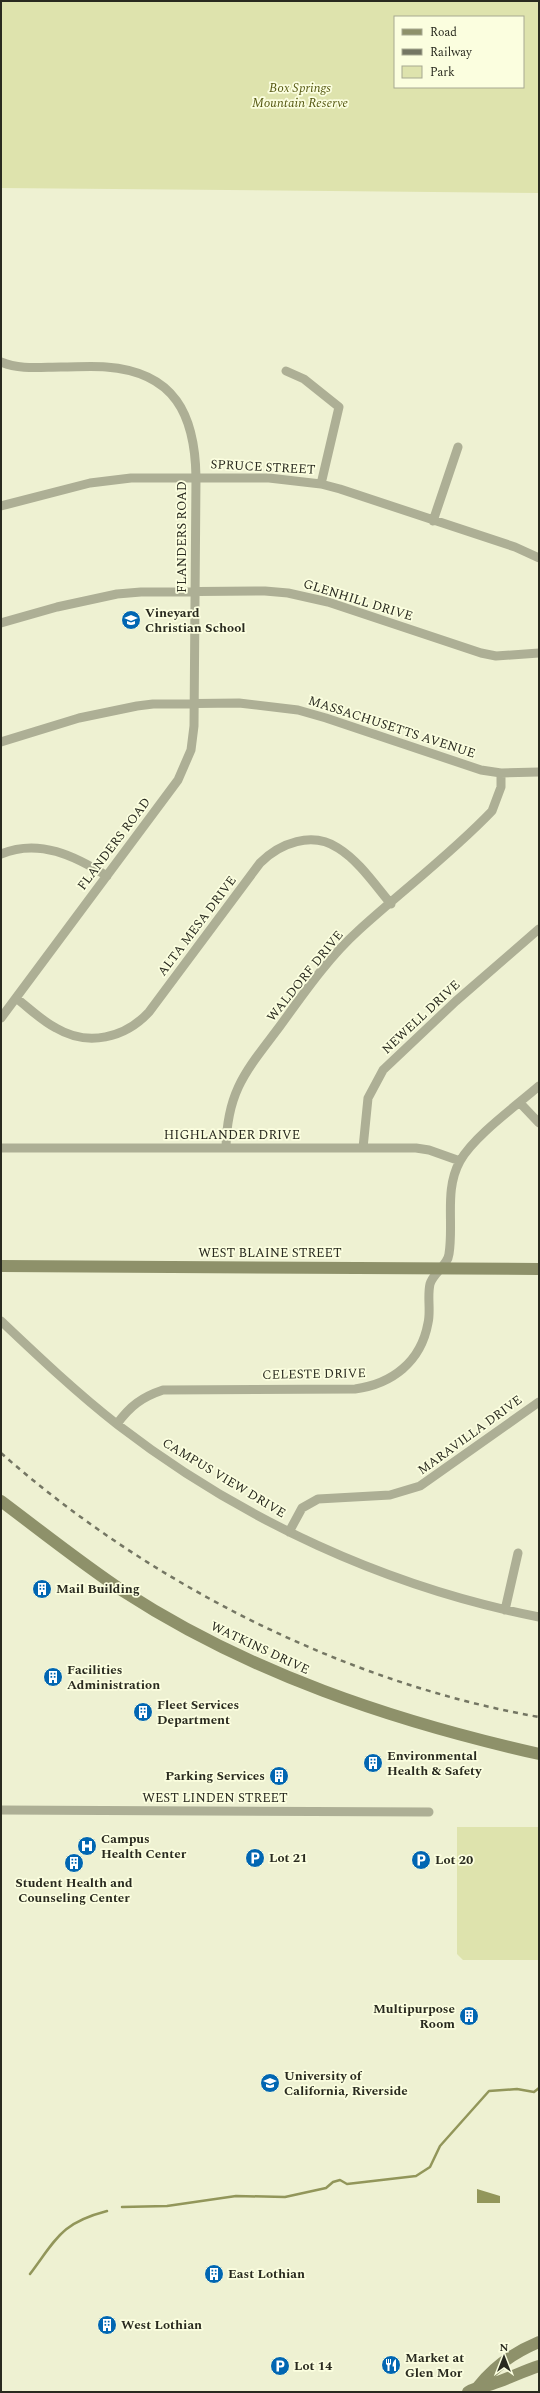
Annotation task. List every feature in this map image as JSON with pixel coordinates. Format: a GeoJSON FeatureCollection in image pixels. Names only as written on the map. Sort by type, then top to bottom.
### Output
{"type":"FeatureCollection","features":[{"type":"Feature","properties":{"kind":"street","name":"FLANDERS ROAD"},"geometry":{"type":"LineString","coordinates":[[1,362],[18,367],[106,367],[144,376],[160,384],[183,408],[188,420],[195,450],[196,477],[194,704],[191,750],[178,780],[1,1018]]}},
{"type":"Feature","properties":{"kind":"street"},"geometry":{"type":"LineString","coordinates":[[286,371],[304,379],[339,407],[321,484]]}},
{"type":"Feature","properties":{"kind":"street"},"geometry":{"type":"LineString","coordinates":[[433,521],[458,447]]}},
{"type":"Feature","properties":{"kind":"street","name":"SPRUCE STREET"},"geometry":{"type":"LineString","coordinates":[[1,506],[110,479],[196,477],[269,478],[321,484],[515,547],[539,558]]}},
{"type":"Feature","properties":{"kind":"street","name":"GLENHILL DRIVE"},"geometry":{"type":"LineString","coordinates":[[1,623],[57,607],[117,594],[195,591],[265,591],[301,596],[481,653],[496,656],[539,653]]}},
{"type":"Feature","properties":{"kind":"street","name":"MASSACHUSETTS AVENUE"},"geometry":{"type":"LineString","coordinates":[[1,742],[79,718],[124,708],[153,704],[239,703],[298,710],[462,764],[501,773],[539,772]]}},
{"type":"Feature","properties":{"kind":"street","name":"WALDORF DRIVE"},"geometry":{"type":"LineString","coordinates":[[226,1148],[226,1125],[230,1107],[239,1082],[333,958],[359,930],[390,904],[492,811],[501,788],[501,773]]}},
{"type":"Feature","properties":{"kind":"street","name":"ALTA MESA DRIVE"},"geometry":{"type":"LineString","coordinates":[[16,998],[55,1028],[70,1034],[102,1037],[119,1035],[130,1030],[149,1012],[260,863],[269,854],[291,843],[306,840],[321,841],[337,847],[349,856],[390,904]]}},
{"type":"Feature","properties":{"kind":"street"},"geometry":{"type":"LineString","coordinates":[[1,854],[20,850],[48,849],[79,859],[106,876]]}},
{"type":"Feature","properties":{"kind":"street","name":"NEWELL DRIVE"},"geometry":{"type":"LineString","coordinates":[[363,1148],[367,1103],[371,1090],[382,1070],[450,1006],[539,929]]}},
{"type":"Feature","properties":{"kind":"street","name":"CELESTE DRIVE"},"geometry":{"type":"LineString","coordinates":[[117,1424],[132,1404],[142,1398],[163,1390],[355,1389],[374,1386],[389,1380],[414,1357],[422,1342],[428,1324],[430,1283],[450,1255],[450,1197],[453,1180],[460,1161],[474,1144],[539,1086]]}},
{"type":"Feature","properties":{"kind":"street"},"geometry":{"type":"LineString","coordinates":[[520,1102],[539,1123]]}},
{"type":"Feature","properties":{"kind":"street","name":"HIGHLANDER DRIVE"},"geometry":{"type":"LineString","coordinates":[[1,1148],[416,1148],[429,1150],[460,1161]]}},
{"type":"Feature","properties":{"kind":"street","name":"WEST BLAINE STREET"},"geometry":{"type":"LineString","coordinates":[[1,1266],[539,1269]]}},
{"type":"Feature","properties":{"kind":"street","name":"CAMPUS VIEW DRIVE"},"geometry":{"type":"LineString","coordinates":[[1,1321],[52,1369],[117,1424],[198,1480],[242,1507],[289,1532],[418,1585],[505,1610],[539,1617]]}},
{"type":"Feature","properties":{"kind":"street","name":"MARAVILLA DRIVE"},"geometry":{"type":"LineString","coordinates":[[289,1532],[302,1508],[318,1499],[390,1495],[420,1486],[539,1402]]}},
{"type":"Feature","properties":{"kind":"street","name":"WATKINS DRIVE"},"geometry":{"type":"LineString","coordinates":[[1,1501],[123,1591],[200,1635],[243,1657],[335,1697],[378,1712],[430,1728],[539,1754]]}},
{"type":"Feature","properties":{"kind":"street"},"geometry":{"type":"LineString","coordinates":[[505,1610],[518,1553]]}},
{"type":"Feature","properties":{"kind":"street","name":"WEST LINDEN STREET"},"geometry":{"type":"LineString","coordinates":[[1,1810],[429,1812]]}},
{"type":"Feature","properties":{"kind":"street"},"geometry":{"type":"LineString","coordinates":[[473,2389],[502,2363],[539,2342]]}},
{"type":"Feature","properties":{"kind":"street"},"geometry":{"type":"LineString","coordinates":[[473,2389],[493,2384],[539,2366]]}},
{"type":"Feature","properties":{"kind":"green space","name":"Box Springs Mountain Reserve"},"geometry":{"type":"Polygon","coordinates":[[[1,1],[539,1],[539,193],[1,188],[1,1]]]}},
{"type":"Feature","properties":{"kind":"green space"},"geometry":{"type":"Polygon","coordinates":[[[457,1827],[539,1827],[539,1960],[463,1960],[457,1954],[457,1827]]]}},
{"type":"Feature","properties":{"kind":"shaded area"},"geometry":{"type":"Polygon","coordinates":[[[477,2189],[500,2196],[500,2203],[477,2203],[477,2189]]]}},
{"type":"Feature","properties":{"kind":"waterway"},"geometry":{"type":"LineString","coordinates":[[122,2207],[167,2206],[236,2196],[285,2197],[326,2188],[333,2182],[340,2180],[347,2184],[416,2176],[430,2167],[440,2146],[489,2091],[517,2089],[534,2092],[539,2088]]}},
{"type":"Feature","properties":{"kind":"waterway"},"geometry":{"type":"LineString","coordinates":[[30,2274],[54,2241],[61,2234],[79,2221],[107,2211]]}},
{"type":"Feature","properties":{"kind":"railway"},"geometry":{"type":"LineString","coordinates":[[1,1453],[58,1500],[120,1544],[185,1585],[252,1621],[322,1653],[394,1680],[466,1701],[539,1717]]}},
{"type":"Feature","properties":{"kind":"place","name":"Vineyard Christian School"},"geometry":{"type":"Point","coordinates":[131,620]}},
{"type":"Feature","properties":{"kind":"place","name":"Mail Building"},"geometry":{"type":"Point","coordinates":[42,1589]}},
{"type":"Feature","properties":{"kind":"place","name":"Facilities Administration"},"geometry":{"type":"Point","coordinates":[53,1677]}},
{"type":"Feature","properties":{"kind":"place","name":"Fleet Services Department"},"geometry":{"type":"Point","coordinates":[143,1712]}},
{"type":"Feature","properties":{"kind":"place","name":"Environmental Health & Safety"},"geometry":{"type":"Point","coordinates":[373,1763]}},
{"type":"Feature","properties":{"kind":"place","name":"Parking Services"},"geometry":{"type":"Point","coordinates":[279,1776]}},
{"type":"Feature","properties":{"kind":"place","name":"Campus Health Center"},"geometry":{"type":"Point","coordinates":[87,1846]}},
{"type":"Feature","properties":{"kind":"place","name":"Lot 21"},"geometry":{"type":"Point","coordinates":[255,1858]}},
{"type":"Feature","properties":{"kind":"place","name":"Lot 20"},"geometry":{"type":"Point","coordinates":[421,1860]}},
{"type":"Feature","properties":{"kind":"place","name":"Student Health and Counseling Center"},"geometry":{"type":"Point","coordinates":[74,1863]}},
{"type":"Feature","properties":{"kind":"place","name":"Multipurpose Room"},"geometry":{"type":"Point","coordinates":[469,2016]}},
{"type":"Feature","properties":{"kind":"place","name":"University of California, Riverside"},"geometry":{"type":"Point","coordinates":[270,2083]}},
{"type":"Feature","properties":{"kind":"place","name":"East Lothian"},"geometry":{"type":"Point","coordinates":[214,2274]}},
{"type":"Feature","properties":{"kind":"place","name":"West Lothian"},"geometry":{"type":"Point","coordinates":[107,2325]}},
{"type":"Feature","properties":{"kind":"place","name":"Market at Glen Mor"},"geometry":{"type":"Point","coordinates":[391,2365]}},
{"type":"Feature","properties":{"kind":"place","name":"Lot 14"},"geometry":{"type":"Point","coordinates":[280,2366]}}]}
